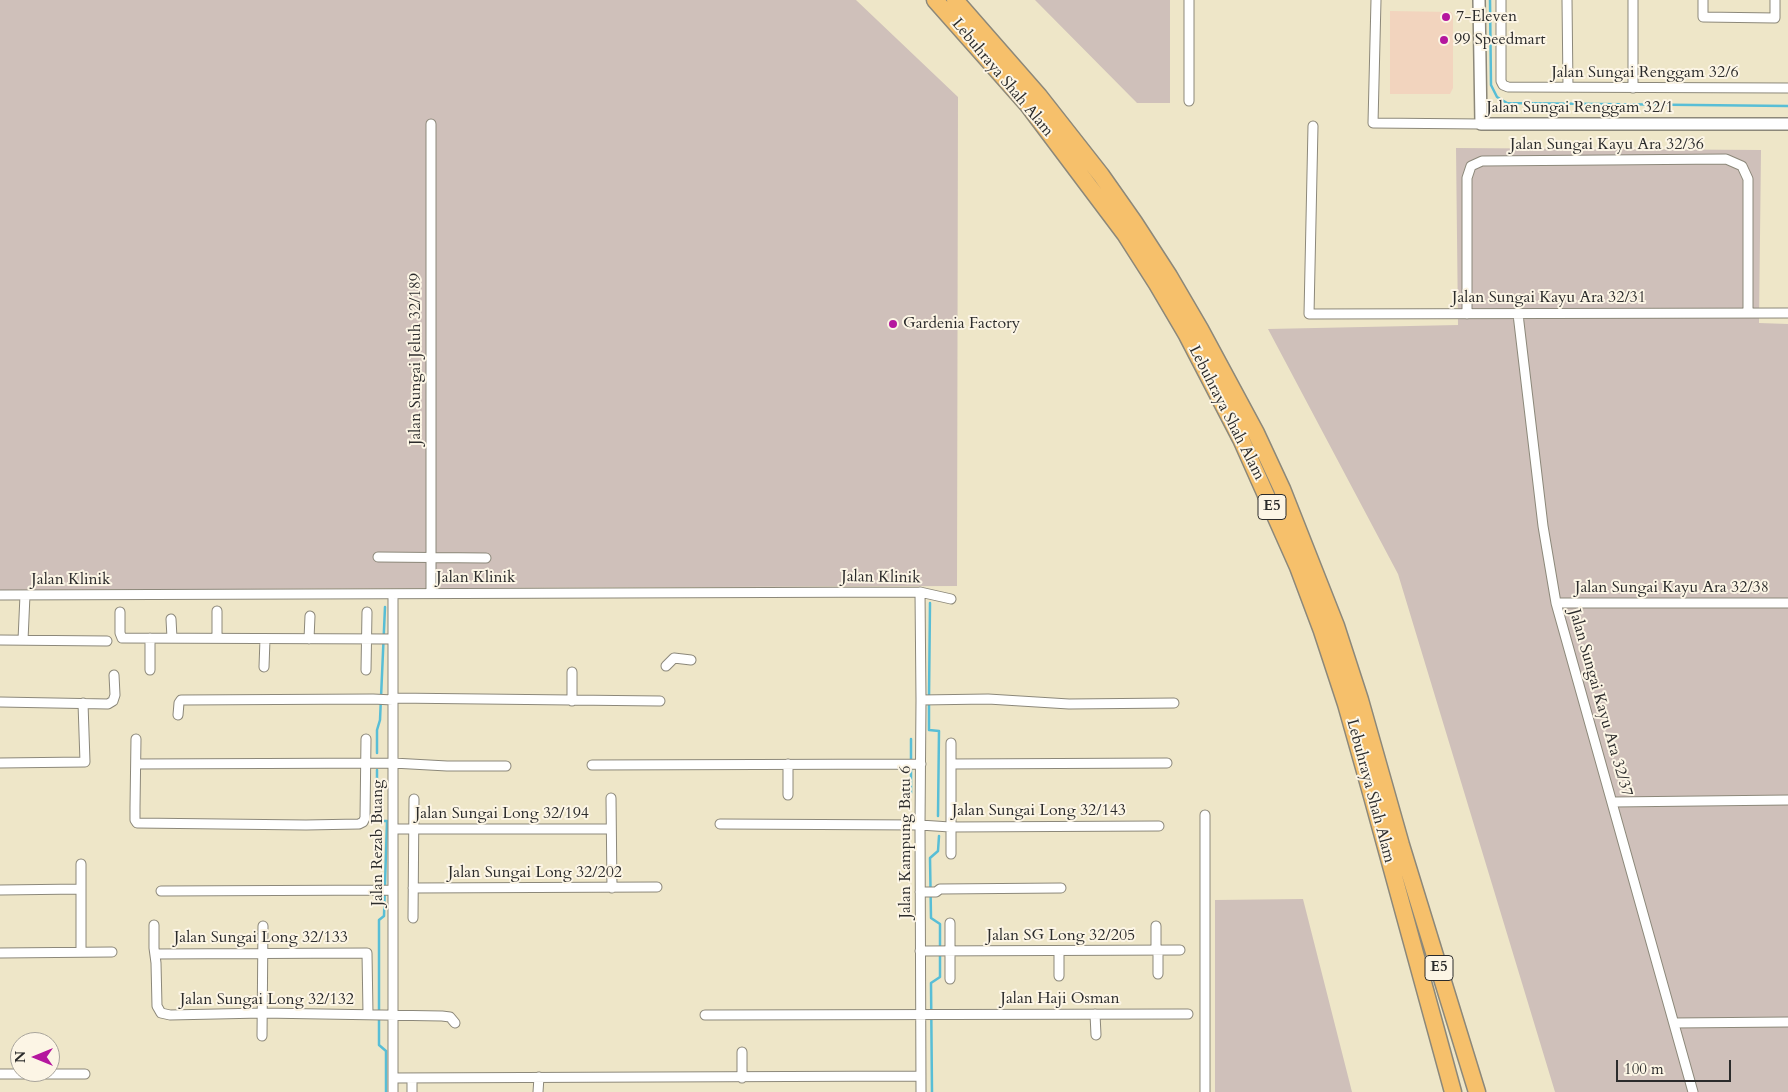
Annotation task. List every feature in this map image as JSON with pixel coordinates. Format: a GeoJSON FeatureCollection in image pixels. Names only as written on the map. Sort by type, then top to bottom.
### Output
{"type":"FeatureCollection","features":[{"type":"Feature","properties":{"kind":"highway","name":"Lebuhraya Shah Alam"},"geometry":{"type":"LineString","coordinates":[[935,0],[1028,105],[1124,234],[1183,328],[1241,439],[1294,558],[1325,640],[1346,704],[1453,1092]]}},
{"type":"Feature","properties":{"kind":"highway","name":"Lebuhraya Shah Alam"},"geometry":{"type":"LineString","coordinates":[[955,0],[1040,96],[1101,175],[1134,222],[1187,306],[1256,433],[1282,489],[1336,626],[1360,700],[1401,845],[1477,1092]]}},
{"type":"Feature","properties":{"kind":"street"},"geometry":{"type":"LineString","coordinates":[[1189,0],[1189,101]]}},
{"type":"Feature","properties":{"kind":"street","name":"Jalan Sungai Renggam 32/1"},"geometry":{"type":"LineString","coordinates":[[1376,0],[1373,123],[1788,124]]}},
{"type":"Feature","properties":{"kind":"street"},"geometry":{"type":"LineString","coordinates":[[1479,0],[1481,124]]}},
{"type":"Feature","properties":{"kind":"street","name":"Jalan Sungai Renggam 32/6"},"geometry":{"type":"LineString","coordinates":[[1501,0],[1501,81],[1503,85],[1508,87],[1788,88]]}},
{"type":"Feature","properties":{"kind":"street"},"geometry":{"type":"LineString","coordinates":[[1567,0],[1568,87]]}},
{"type":"Feature","properties":{"kind":"street"},"geometry":{"type":"LineString","coordinates":[[1633,0],[1633,88]]}},
{"type":"Feature","properties":{"kind":"street"},"geometry":{"type":"LineString","coordinates":[[1703,0],[1703,17],[1775,18],[1775,0]]}},
{"type":"Feature","properties":{"kind":"street","name":"Jalan Sungai Jeluh 32/189"},"geometry":{"type":"LineString","coordinates":[[431,124],[431,594]]}},
{"type":"Feature","properties":{"kind":"street","name":"Jalan Sungai Kayu Ara 32/31"},"geometry":{"type":"LineString","coordinates":[[1313,126],[1309,314],[1788,313]]}},
{"type":"Feature","properties":{"kind":"street","name":"Jalan Sungai Kayu Ara 32/36"},"geometry":{"type":"LineString","coordinates":[[1468,314],[1467,178],[1471,166],[1482,161],[1716,159],[1726,159],[1742,166],[1748,180],[1748,313]]}},
{"type":"Feature","properties":{"kind":"street","name":"Jalan Sungai Kayu Ara 32/37"},"geometry":{"type":"LineString","coordinates":[[1518,314],[1543,526],[1556,604],[1693,1092]]}},
{"type":"Feature","properties":{"kind":"street"},"geometry":{"type":"LineString","coordinates":[[378,557],[486,558]]}},
{"type":"Feature","properties":{"kind":"street","name":"Jalan Klinik"},"geometry":{"type":"LineString","coordinates":[[0,595],[920,592],[951,599]]}},
{"type":"Feature","properties":{"kind":"street","name":"Jalan Kampung Batu 6"},"geometry":{"type":"LineString","coordinates":[[920,592],[922,700],[915,764],[920,825],[920,951],[926,1014],[921,1092]]}},
{"type":"Feature","properties":{"kind":"street","name":"Jalan Rezab Buang"},"geometry":{"type":"LineString","coordinates":[[393,594],[380,639],[393,763],[393,829],[385,890],[394,1016],[394,1092]]}},
{"type":"Feature","properties":{"kind":"street"},"geometry":{"type":"LineString","coordinates":[[23,640],[24,595]]}},
{"type":"Feature","properties":{"kind":"street","name":"Jalan Sungai Kayu Ara 32/38"},"geometry":{"type":"LineString","coordinates":[[1556,604],[1788,602]]}},
{"type":"Feature","properties":{"kind":"street"},"geometry":{"type":"LineString","coordinates":[[216,638],[217,611]]}},
{"type":"Feature","properties":{"kind":"street"},"geometry":{"type":"LineString","coordinates":[[120,612],[120,634],[122,638],[380,639]]}},
{"type":"Feature","properties":{"kind":"street"},"geometry":{"type":"LineString","coordinates":[[367,612],[380,639]]}},
{"type":"Feature","properties":{"kind":"street"},"geometry":{"type":"LineString","coordinates":[[309,638],[310,616]]}},
{"type":"Feature","properties":{"kind":"street"},"geometry":{"type":"LineString","coordinates":[[172,619],[172,638]]}},
{"type":"Feature","properties":{"kind":"street"},"geometry":{"type":"LineString","coordinates":[[150,638],[150,670]]}},
{"type":"Feature","properties":{"kind":"street"},"geometry":{"type":"LineString","coordinates":[[264,668],[265,638]]}},
{"type":"Feature","properties":{"kind":"street"},"geometry":{"type":"LineString","coordinates":[[366,670],[380,639]]}},
{"type":"Feature","properties":{"kind":"street"},"geometry":{"type":"LineString","coordinates":[[0,640],[107,642]]}},
{"type":"Feature","properties":{"kind":"street"},"geometry":{"type":"LineString","coordinates":[[666,666],[674,658],[691,660]]}},
{"type":"Feature","properties":{"kind":"street"},"geometry":{"type":"LineString","coordinates":[[572,672],[572,701]]}},
{"type":"Feature","properties":{"kind":"street"},"geometry":{"type":"LineString","coordinates":[[0,702],[108,704],[113,701],[115,695],[114,675]]}},
{"type":"Feature","properties":{"kind":"street"},"geometry":{"type":"LineString","coordinates":[[922,700],[988,699],[1069,704],[1174,703]]}},
{"type":"Feature","properties":{"kind":"street"},"geometry":{"type":"LineString","coordinates":[[178,715],[181,700],[660,701]]}},
{"type":"Feature","properties":{"kind":"street"},"geometry":{"type":"LineString","coordinates":[[0,763],[85,762],[83,703]]}},
{"type":"Feature","properties":{"kind":"street"},"geometry":{"type":"LineString","coordinates":[[136,739],[135,820],[137,823],[306,825],[359,824],[363,822],[365,818],[366,739]]}},
{"type":"Feature","properties":{"kind":"street"},"geometry":{"type":"LineString","coordinates":[[950,743],[951,854]]}},
{"type":"Feature","properties":{"kind":"street"},"geometry":{"type":"LineString","coordinates":[[136,764],[365,765],[393,763],[447,766],[506,766]]}},
{"type":"Feature","properties":{"kind":"street"},"geometry":{"type":"LineString","coordinates":[[951,764],[1167,763]]}},
{"type":"Feature","properties":{"kind":"street"},"geometry":{"type":"LineString","coordinates":[[788,764],[788,795]]}},
{"type":"Feature","properties":{"kind":"street"},"geometry":{"type":"LineString","coordinates":[[592,765],[915,764]]}},
{"type":"Feature","properties":{"kind":"street"},"geometry":{"type":"LineString","coordinates":[[611,798],[612,888]]}},
{"type":"Feature","properties":{"kind":"street"},"geometry":{"type":"LineString","coordinates":[[413,918],[414,799]]}},
{"type":"Feature","properties":{"kind":"street"},"geometry":{"type":"LineString","coordinates":[[1613,802],[1788,800]]}},
{"type":"Feature","properties":{"kind":"street"},"geometry":{"type":"LineString","coordinates":[[1205,815],[1205,1092]]}},
{"type":"Feature","properties":{"kind":"street","name":"Jalan Sungai Long 32/143"},"geometry":{"type":"LineString","coordinates":[[720,824],[920,825],[950,827],[1159,826]]}},
{"type":"Feature","properties":{"kind":"street","name":"Jalan Sungai Long 32/194"},"geometry":{"type":"LineString","coordinates":[[393,829],[611,829]]}},
{"type":"Feature","properties":{"kind":"street"},"geometry":{"type":"LineString","coordinates":[[81,864],[81,952]]}},
{"type":"Feature","properties":{"kind":"street","name":"Jalan Sungai Long 32/202"},"geometry":{"type":"LineString","coordinates":[[414,888],[657,887]]}},
{"type":"Feature","properties":{"kind":"street"},"geometry":{"type":"LineString","coordinates":[[920,892],[1061,888]]}},
{"type":"Feature","properties":{"kind":"street"},"geometry":{"type":"LineString","coordinates":[[0,890],[81,890]]}},
{"type":"Feature","properties":{"kind":"street"},"geometry":{"type":"LineString","coordinates":[[161,890],[385,890]]}},
{"type":"Feature","properties":{"kind":"street"},"geometry":{"type":"LineString","coordinates":[[950,923],[946,951],[950,979]]}},
{"type":"Feature","properties":{"kind":"street"},"geometry":{"type":"LineString","coordinates":[[154,925],[155,954]]}},
{"type":"Feature","properties":{"kind":"street"},"geometry":{"type":"LineString","coordinates":[[262,1036],[264,926]]}},
{"type":"Feature","properties":{"kind":"street"},"geometry":{"type":"LineString","coordinates":[[1156,926],[1158,974]]}},
{"type":"Feature","properties":{"kind":"street","name":"Jalan SG Long 32/205"},"geometry":{"type":"LineString","coordinates":[[920,951],[1180,950]]}},
{"type":"Feature","properties":{"kind":"street"},"geometry":{"type":"LineString","coordinates":[[1059,951],[1059,976]]}},
{"type":"Feature","properties":{"kind":"street"},"geometry":{"type":"LineString","coordinates":[[0,952],[112,952]]}},
{"type":"Feature","properties":{"kind":"street","name":"Jalan Sungai Long 32/133"},"geometry":{"type":"LineString","coordinates":[[155,954],[367,953],[375,1014]]}},
{"type":"Feature","properties":{"kind":"street","name":"Jalan Sungai Long 32/132"},"geometry":{"type":"LineString","coordinates":[[155,954],[157,1006],[161,1013],[170,1015],[262,1013],[442,1016],[450,1017],[455,1023]]}},
{"type":"Feature","properties":{"kind":"street","name":"Jalan Haji Osman"},"geometry":{"type":"LineString","coordinates":[[705,1014],[825,1017],[926,1014],[1188,1014]]}},
{"type":"Feature","properties":{"kind":"street"},"geometry":{"type":"LineString","coordinates":[[1096,1014],[1096,1035]]}},
{"type":"Feature","properties":{"kind":"street"},"geometry":{"type":"LineString","coordinates":[[1674,1023],[1788,1022]]}},
{"type":"Feature","properties":{"kind":"street"},"geometry":{"type":"LineString","coordinates":[[742,1052],[742,1078]]}},
{"type":"Feature","properties":{"kind":"street"},"geometry":{"type":"LineString","coordinates":[[0,1074],[85,1074]]}},
{"type":"Feature","properties":{"kind":"street"},"geometry":{"type":"LineString","coordinates":[[394,1078],[921,1076]]}},
{"type":"Feature","properties":{"kind":"street"},"geometry":{"type":"LineString","coordinates":[[538,1092],[539,1077]]}},
{"type":"Feature","properties":{"kind":"street"},"geometry":{"type":"LineString","coordinates":[[412,1078],[412,1092]]}},
{"type":"Feature","properties":{"kind":"shaded area"},"geometry":{"type":"Polygon","coordinates":[[[0,0],[856,0],[958,97],[957,586],[0,590],[0,0]]]}},
{"type":"Feature","properties":{"kind":"shaded area"},"geometry":{"type":"Polygon","coordinates":[[[1035,0],[1170,0],[1170,103],[1137,103],[1035,0]]]}},
{"type":"Feature","properties":{"kind":"shaded area"},"geometry":{"type":"Polygon","coordinates":[[[1390,11],[1451,12],[1453,16],[1453,88],[1450,94],[1390,94],[1390,11]]]}},
{"type":"Feature","properties":{"kind":"shaded area"},"geometry":{"type":"Polygon","coordinates":[[[1456,148],[1761,150],[1759,323],[1788,324],[1788,1092],[1555,1092],[1398,574],[1268,329],[1458,325],[1456,148]]]}},
{"type":"Feature","properties":{"kind":"shaded area"},"geometry":{"type":"Polygon","coordinates":[[[1303,899],[1352,1092],[1215,1092],[1215,900],[1303,899]]]}},
{"type":"Feature","properties":{"kind":"waterway"},"geometry":{"type":"LineString","coordinates":[[1490,0],[1491,85],[1497,97],[1507,103],[1788,106]]}},
{"type":"Feature","properties":{"kind":"waterway"},"geometry":{"type":"LineString","coordinates":[[929,697],[930,603]]}},
{"type":"Feature","properties":{"kind":"waterway"},"geometry":{"type":"LineString","coordinates":[[377,753],[385,607]]}},
{"type":"Feature","properties":{"kind":"waterway"},"geometry":{"type":"LineString","coordinates":[[929,702],[929,730],[939,731],[938,816]]}},
{"type":"Feature","properties":{"kind":"waterway"},"geometry":{"type":"LineString","coordinates":[[911,739],[911,761]]}},
{"type":"Feature","properties":{"kind":"waterway"},"geometry":{"type":"LineString","coordinates":[[911,767],[911,793]]}},
{"type":"Feature","properties":{"kind":"waterway"},"geometry":{"type":"LineString","coordinates":[[377,770],[377,821],[387,821],[384,916],[379,920],[379,1012]]}},
{"type":"Feature","properties":{"kind":"waterway"},"geometry":{"type":"LineString","coordinates":[[939,836],[938,851],[930,858],[931,918],[940,924],[940,948]]}},
{"type":"Feature","properties":{"kind":"waterway"},"geometry":{"type":"LineString","coordinates":[[932,1092],[931,983],[940,977],[940,954]]}},
{"type":"Feature","properties":{"kind":"waterway"},"geometry":{"type":"LineString","coordinates":[[379,1017],[379,1045],[386,1051],[386,1092]]}},
{"type":"Feature","properties":{"kind":"place","name":"7-Eleven"},"geometry":{"type":"Point","coordinates":[1446,17]}},
{"type":"Feature","properties":{"kind":"place","name":"99 Speedmart"},"geometry":{"type":"Point","coordinates":[1444,40]}},
{"type":"Feature","properties":{"kind":"place","name":"Gardenia Factory"},"geometry":{"type":"Point","coordinates":[893,324]}}]}
